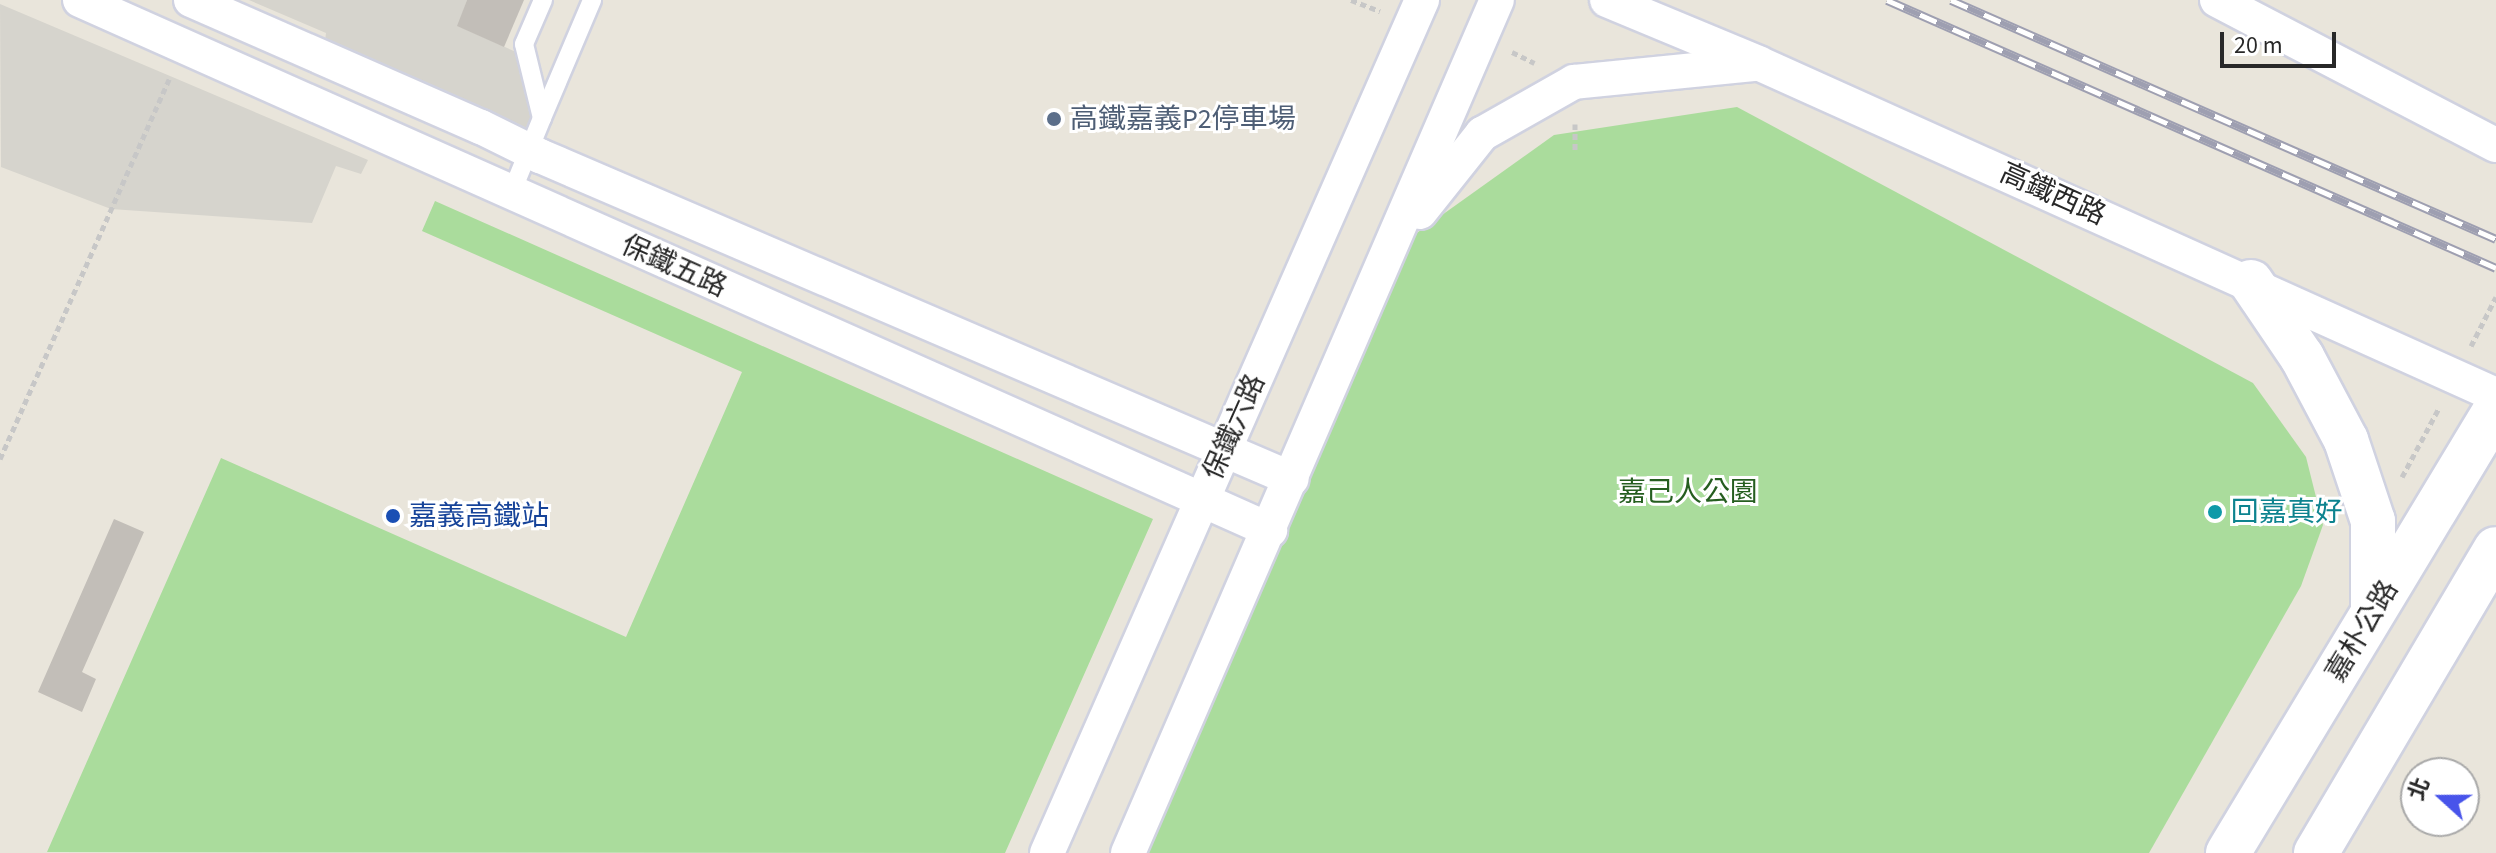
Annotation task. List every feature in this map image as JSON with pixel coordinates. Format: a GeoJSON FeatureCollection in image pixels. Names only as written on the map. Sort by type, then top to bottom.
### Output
{"type":"FeatureCollection","features":[{"type":"Feature","properties":{"kind":"main road"},"geometry":{"type":"LineString","coordinates":[[2251,282],[2302,357],[2346,440],[2373,521],[2373,611]]}},
{"type":"Feature","properties":{"kind":"main road","name":"嘉朴公路"},"geometry":{"type":"LineString","coordinates":[[2228,853],[2496,409]]}},
{"type":"Feature","properties":{"kind":"main road"},"geometry":{"type":"LineString","coordinates":[[2316,853],[2496,549]]}},
{"type":"Feature","properties":{"kind":"street","name":"保鐵五路"},"geometry":{"type":"LineString","coordinates":[[80,0],[1270,530]]}},
{"type":"Feature","properties":{"kind":"street","name":"保鐵五路"},"geometry":{"type":"LineString","coordinates":[[191,0],[527,150],[1292,479]]}},
{"type":"Feature","properties":{"kind":"street","name":"保鐵六路"},"geometry":{"type":"LineString","coordinates":[[1047,853],[1422,0]]}},
{"type":"Feature","properties":{"kind":"street"},"geometry":{"type":"LineString","coordinates":[[1128,853],[1497,0]]}},
{"type":"Feature","properties":{"kind":"street","name":"高鐵西路"},"geometry":{"type":"LineString","coordinates":[[1607,0],[1758,63],[2251,282],[2496,395]]}},
{"type":"Feature","properties":{"kind":"street"},"geometry":{"type":"LineString","coordinates":[[2217,0],[2496,145]]}},
{"type":"Feature","properties":{"kind":"street"},"geometry":{"type":"LineString","coordinates":[[1391,249],[1482,134],[1574,82],[1758,63]]}},
{"type":"Feature","properties":{"kind":"lane"},"geometry":{"type":"LineString","coordinates":[[542,118],[524,44],[543,0]]}},
{"type":"Feature","properties":{"kind":"lane"},"geometry":{"type":"LineString","coordinates":[[511,194],[592,0]]}},
{"type":"Feature","properties":{"kind":"path"},"geometry":{"type":"LineString","coordinates":[[0,459],[184,45]]}},
{"type":"Feature","properties":{"kind":"green space","name":"嘉己人公園"},"geometry":{"type":"Polygon","coordinates":[[[1737,107],[2253,383],[2306,457],[2323,525],[2301,586],[2149,853],[1131,853],[1400,245],[1554,135],[1737,107]]]}},
{"type":"Feature","properties":{"kind":"green space"},"geometry":{"type":"Polygon","coordinates":[[[435,201],[1153,519],[1005,853],[47,852],[221,458],[626,637],[742,372],[422,231],[435,201]]]}},
{"type":"Feature","properties":{"kind":"shaded area"},"geometry":{"type":"Polygon","coordinates":[[[249,0],[467,0],[458,26],[516,52],[532,114],[525,140],[324,50],[326,33],[249,0]]]}},
{"type":"Feature","properties":{"kind":"shaded area"},"geometry":{"type":"Polygon","coordinates":[[[0,4],[368,160],[361,174],[336,166],[312,223],[111,209],[1,167],[0,4]]]}},
{"type":"Feature","properties":{"kind":"building"},"geometry":{"type":"Polygon","coordinates":[[[467,0],[524,0],[504,47],[457,26],[467,0]]]}},
{"type":"Feature","properties":{"kind":"building"},"geometry":{"type":"Polygon","coordinates":[[[114,519],[144,532],[82,672],[96,679],[82,712],[38,692],[114,519]]]}},
{"type":"Feature","properties":{"kind":"railway"},"geometry":{"type":"LineString","coordinates":[[1887,0],[2496,268]]}},
{"type":"Feature","properties":{"kind":"railway"},"geometry":{"type":"LineString","coordinates":[[1951,0],[2496,239]]}},
{"type":"Feature","properties":{"kind":"place","name":"高鐵嘉義P2停車場"},"geometry":{"type":"Point","coordinates":[1054,119]}},
{"type":"Feature","properties":{"kind":"place","name":"回嘉真好"},"geometry":{"type":"Point","coordinates":[2215,512]}},
{"type":"Feature","properties":{"kind":"place","name":"嘉義高鐵站"},"geometry":{"type":"Point","coordinates":[393,516]}}]}
